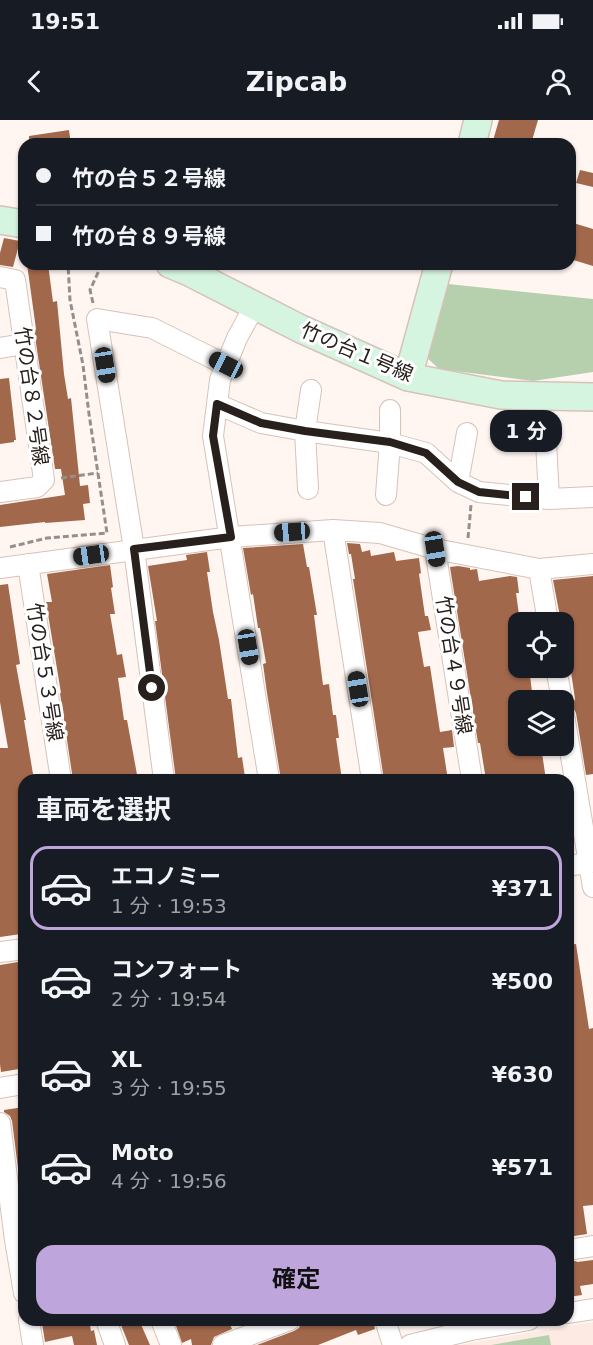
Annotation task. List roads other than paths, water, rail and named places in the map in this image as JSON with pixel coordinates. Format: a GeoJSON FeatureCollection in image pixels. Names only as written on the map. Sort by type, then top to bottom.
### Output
{"type":"FeatureCollection","features":[{"type":"Feature","properties":{"kind":"street"},"geometry":{"type":"LineString","coordinates":[[474,138],[478,120]]}},
{"type":"Feature","properties":{"kind":"street"},"geometry":{"type":"LineString","coordinates":[[0,220],[18,223]]}},
{"type":"Feature","properties":{"kind":"street","name":"竹の台１号線"},"geometry":{"type":"LineString","coordinates":[[184,270],[301,329],[408,377],[501,394],[593,397]]}},
{"type":"Feature","properties":{"kind":"street"},"geometry":{"type":"LineString","coordinates":[[408,377],[437,270]]}},
{"type":"Feature","properties":{"kind":"street","name":"竹の台８２号線"},"geometry":{"type":"LineString","coordinates":[[0,277],[15,280],[44,480],[37,487],[0,492]]}},
{"type":"Feature","properties":{"kind":"street"},"geometry":{"type":"LineString","coordinates":[[255,305],[237,338],[220,380],[213,436],[268,774]]}},
{"type":"Feature","properties":{"kind":"street"},"geometry":{"type":"LineString","coordinates":[[163,774],[134,549],[97,319],[152,328],[226,365]]}},
{"type":"Feature","properties":{"kind":"street"},"geometry":{"type":"LineString","coordinates":[[0,348],[24,344]]}},
{"type":"Feature","properties":{"kind":"street"},"geometry":{"type":"LineString","coordinates":[[308,489],[305,431],[311,390]]}},
{"type":"Feature","properties":{"kind":"street"},"geometry":{"type":"LineString","coordinates":[[217,404],[261,423],[390,442],[426,453],[465,486],[479,492],[549,499],[593,497]]}},
{"type":"Feature","properties":{"kind":"street"},"geometry":{"type":"LineString","coordinates":[[386,495],[390,410]]}},
{"type":"Feature","properties":{"kind":"street"},"geometry":{"type":"LineString","coordinates":[[465,486],[467,433]]}},
{"type":"Feature","properties":{"kind":"street"},"geometry":{"type":"LineString","coordinates":[[546,441],[549,499]]}},
{"type":"Feature","properties":{"kind":"street"},"geometry":{"type":"LineString","coordinates":[[333,530],[371,774]]}},
{"type":"Feature","properties":{"kind":"street"},"geometry":{"type":"LineString","coordinates":[[1,559],[28,564],[231,537],[333,530],[380,533],[435,549],[539,569],[593,564]]}},
{"type":"Feature","properties":{"kind":"street","name":"竹の台４９号線"},"geometry":{"type":"LineString","coordinates":[[435,549],[471,774]]}},
{"type":"Feature","properties":{"kind":"street","name":"竹の台５３号線"},"geometry":{"type":"LineString","coordinates":[[28,564],[60,774]]}},
{"type":"Feature","properties":{"kind":"street"},"geometry":{"type":"LineString","coordinates":[[539,569],[546,612]]}},
{"type":"Feature","properties":{"kind":"street"},"geometry":{"type":"LineString","coordinates":[[572,756],[591,862],[593,887]]}},
{"type":"Feature","properties":{"kind":"street"},"geometry":{"type":"LineString","coordinates":[[574,865],[591,862]]}},
{"type":"Feature","properties":{"kind":"street"},"geometry":{"type":"LineString","coordinates":[[0,952],[18,950]]}},
{"type":"Feature","properties":{"kind":"street"},"geometry":{"type":"LineString","coordinates":[[0,1088],[18,1085]]}},
{"type":"Feature","properties":{"kind":"street"},"geometry":{"type":"LineString","coordinates":[[0,1123],[18,1258]]}},
{"type":"Feature","properties":{"kind":"street"},"geometry":{"type":"LineString","coordinates":[[574,1249],[593,1246]]}},
{"type":"Feature","properties":{"kind":"street"},"geometry":{"type":"LineString","coordinates":[[574,1312],[593,1309]]}},
{"type":"Feature","properties":{"kind":"street"},"geometry":{"type":"LineString","coordinates":[[30,1326],[33,1345]]}},
{"type":"Feature","properties":{"kind":"street"},"geometry":{"type":"LineString","coordinates":[[108,1326],[115,1345]]}},
{"type":"Feature","properties":{"kind":"street"},"geometry":{"type":"LineString","coordinates":[[163,1326],[171,1345]]}},
{"type":"Feature","properties":{"kind":"street"},"geometry":{"type":"LineString","coordinates":[[223,1345],[274,1326]]}},
{"type":"Feature","properties":{"kind":"street"},"geometry":{"type":"LineString","coordinates":[[387,1326],[393,1345]]}},
{"type":"Feature","properties":{"kind":"street"},"geometry":{"type":"LineString","coordinates":[[410,1345],[494,1326]]}}]}
